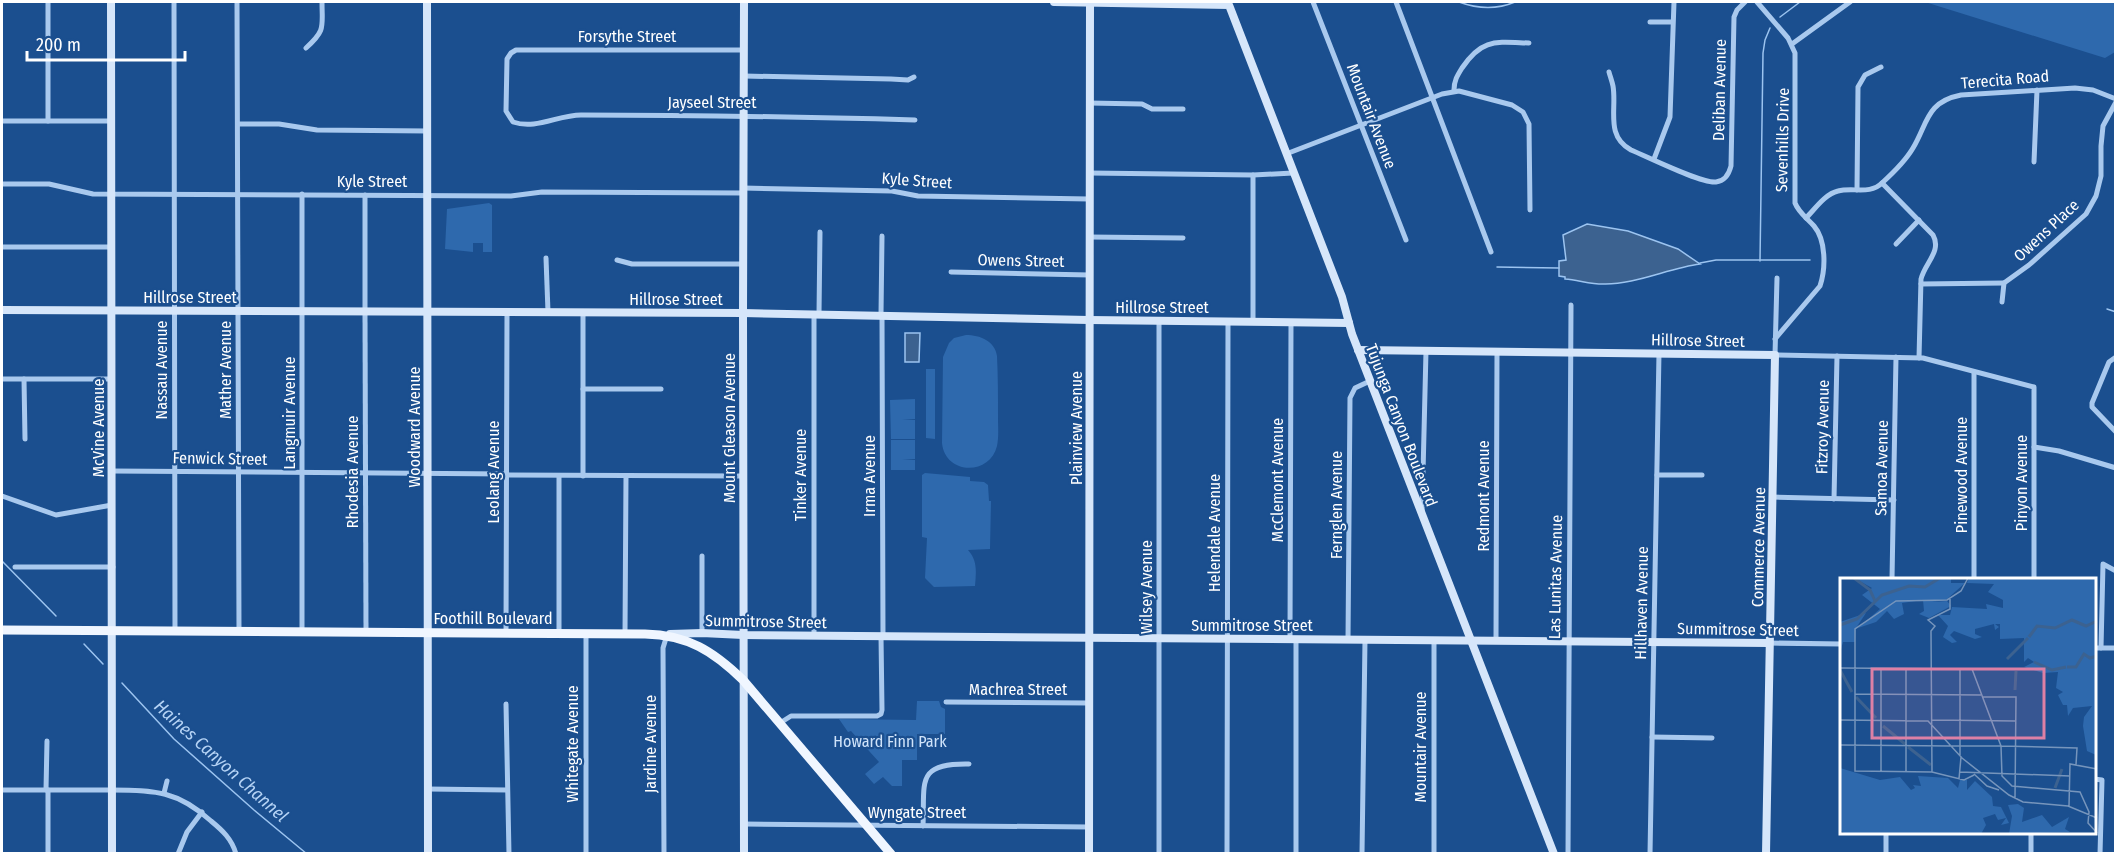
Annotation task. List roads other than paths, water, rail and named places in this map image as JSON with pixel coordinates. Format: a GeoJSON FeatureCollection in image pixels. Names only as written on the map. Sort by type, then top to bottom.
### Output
{"type":"FeatureCollection","features":[{"type":"Feature","properties":{"kind":"main road","name":"Foothill Boulevard"},"geometry":{"type":"LineString","coordinates":[[2,630],[664,635],[704,648],[728,665],[891,854]]}},
{"type":"Feature","properties":{"kind":"street"},"geometry":{"type":"LineString","coordinates":[[48,2],[48,121]]}},
{"type":"Feature","properties":{"kind":"street","name":"McVine Avenue"},"geometry":{"type":"LineString","coordinates":[[111,2],[112,854]]}},
{"type":"Feature","properties":{"kind":"street","name":"Nassau Avenue"},"geometry":{"type":"LineString","coordinates":[[174,2],[175,631]]}},
{"type":"Feature","properties":{"kind":"street","name":"Mather Avenue"},"geometry":{"type":"LineString","coordinates":[[237,2],[239,631]]}},
{"type":"Feature","properties":{"kind":"street"},"geometry":{"type":"LineString","coordinates":[[306,48],[322,30],[322,2]]}},
{"type":"Feature","properties":{"kind":"street","name":"Woodward Avenue"},"geometry":{"type":"LineString","coordinates":[[427,2],[428,854]]}},
{"type":"Feature","properties":{"kind":"street","name":"Mount Gleason Avenue"},"geometry":{"type":"LineString","coordinates":[[744,2],[742,313],[744,854]]}},
{"type":"Feature","properties":{"kind":"street"},"geometry":{"type":"LineString","coordinates":[[1054,2],[1229,3]]}},
{"type":"Feature","properties":{"kind":"street","name":"Plainview Avenue"},"geometry":{"type":"LineString","coordinates":[[1089,854],[1090,2]]}},
{"type":"Feature","properties":{"kind":"street","name":"Mountair Avenue"},"geometry":{"type":"LineString","coordinates":[[1313,2],[1406,240]]}},
{"type":"Feature","properties":{"kind":"street"},"geometry":{"type":"LineString","coordinates":[[1396,2],[1491,252]]}},
{"type":"Feature","properties":{"kind":"street"},"geometry":{"type":"LineString","coordinates":[[1609,72],[1613,86],[1613,121],[1616,134],[1627,148],[1654,159],[1670,117],[1674,2]]}},
{"type":"Feature","properties":{"kind":"street","name":"Deliban Avenue"},"geometry":{"type":"LineString","coordinates":[[1654,159],[1707,182],[1722,180],[1729,173],[1734,17],[1745,2]]}},
{"type":"Feature","properties":{"kind":"street"},"geometry":{"type":"LineString","coordinates":[[1757,2],[1792,44],[1850,2]]}},
{"type":"Feature","properties":{"kind":"street","name":"Tujunga Canyon Boulevard"},"geometry":{"type":"LineString","coordinates":[[1229,3],[1342,297],[1358,350],[1554,853]]}},
{"type":"Feature","properties":{"kind":"street"},"geometry":{"type":"LineString","coordinates":[[1650,22],[1672,22]]}},
{"type":"Feature","properties":{"kind":"street"},"geometry":{"type":"LineString","coordinates":[[1454,90],[1455,80],[1469,58],[1482,46],[1496,42],[1529,43]]}},
{"type":"Feature","properties":{"kind":"street","name":"Sevenhills Drive"},"geometry":{"type":"LineString","coordinates":[[1775,339],[1814,295],[1822,279],[1822,243],[1817,230],[1798,209],[1796,203],[1797,62],[1792,44]]}},
{"type":"Feature","properties":{"kind":"street","name":"Forsythe Street"},"geometry":{"type":"LineString","coordinates":[[511,120],[506,111],[507,62],[511,53],[518,50],[744,50]]}},
{"type":"Feature","properties":{"kind":"street"},"geometry":{"type":"LineString","coordinates":[[1857,190],[1859,84],[1867,73],[1881,67]]}},
{"type":"Feature","properties":{"kind":"street"},"geometry":{"type":"LineString","coordinates":[[744,76],[891,80],[908,80],[914,77]]}},
{"type":"Feature","properties":{"kind":"street","name":"Terecita Road"},"geometry":{"type":"LineString","coordinates":[[1882,183],[1913,148],[1926,117],[1943,101],[1961,95],[2086,89],[2115,100]]}},
{"type":"Feature","properties":{"kind":"street"},"geometry":{"type":"LineString","coordinates":[[1286,154],[1454,90],[1512,105],[1526,115],[1529,124],[1530,210]]}},
{"type":"Feature","properties":{"kind":"street"},"geometry":{"type":"LineString","coordinates":[[2034,162],[2037,90]]}},
{"type":"Feature","properties":{"kind":"street","name":"Owens Place"},"geometry":{"type":"LineString","coordinates":[[2004,284],[2029,265],[2086,213],[2097,196],[2102,176],[2103,126],[2115,100]]}},
{"type":"Feature","properties":{"kind":"street"},"geometry":{"type":"LineString","coordinates":[[1089,103],[1142,104],[1152,109],[1183,109]]}},
{"type":"Feature","properties":{"kind":"street","name":"Jayseel Street"},"geometry":{"type":"LineString","coordinates":[[511,120],[520,124],[535,124],[573,115],[915,120]]}},
{"type":"Feature","properties":{"kind":"street"},"geometry":{"type":"LineString","coordinates":[[2,121],[110,122]]}},
{"type":"Feature","properties":{"kind":"street"},"geometry":{"type":"LineString","coordinates":[[237,124],[279,124],[317,130],[428,131]]}},
{"type":"Feature","properties":{"kind":"street"},"geometry":{"type":"LineString","coordinates":[[1089,173],[1253,175],[1293,173]]}},
{"type":"Feature","properties":{"kind":"street"},"geometry":{"type":"LineString","coordinates":[[1252,321],[1253,175]]}},
{"type":"Feature","properties":{"kind":"street"},"geometry":{"type":"LineString","coordinates":[[1806,218],[1832,193],[1841,190],[1872,189],[1882,183],[1933,235],[1937,247],[1925,268],[1921,284],[1919,358]]}},
{"type":"Feature","properties":{"kind":"street","name":"Kyle Street"},"geometry":{"type":"LineString","coordinates":[[2,184],[49,184],[81,192],[110,194],[511,196],[542,192],[743,190],[892,191],[918,196],[1089,199]]}},
{"type":"Feature","properties":{"kind":"street","name":"Langmuir Avenue"},"geometry":{"type":"LineString","coordinates":[[302,194],[303,632]]}},
{"type":"Feature","properties":{"kind":"street","name":"Rhodesia Avenue"},"geometry":{"type":"LineString","coordinates":[[365,195],[366,632]]}},
{"type":"Feature","properties":{"kind":"street"},"geometry":{"type":"LineString","coordinates":[[1896,244],[1919,220]]}},
{"type":"Feature","properties":{"kind":"street","name":"Tinker Avenue"},"geometry":{"type":"LineString","coordinates":[[814,635],[820,231]]}},
{"type":"Feature","properties":{"kind":"street","name":"Irma Avenue"},"geometry":{"type":"LineString","coordinates":[[780,723],[791,716],[877,716],[881,714],[882,236]]}},
{"type":"Feature","properties":{"kind":"street"},"geometry":{"type":"LineString","coordinates":[[1089,237],[1183,238]]}},
{"type":"Feature","properties":{"kind":"street"},"geometry":{"type":"LineString","coordinates":[[2,247],[111,247]]}},
{"type":"Feature","properties":{"kind":"street"},"geometry":{"type":"LineString","coordinates":[[546,258],[548,312]]}},
{"type":"Feature","properties":{"kind":"street"},"geometry":{"type":"LineString","coordinates":[[617,260],[632,264],[743,264]]}},
{"type":"Feature","properties":{"kind":"street","name":"Owens Street"},"geometry":{"type":"LineString","coordinates":[[951,272],[1090,275]]}},
{"type":"Feature","properties":{"kind":"street","name":"Commerce Avenue"},"geometry":{"type":"LineString","coordinates":[[1766,854],[1777,278]]}},
{"type":"Feature","properties":{"kind":"street"},"geometry":{"type":"LineString","coordinates":[[1921,284],[2004,284],[2002,302]]}},
{"type":"Feature","properties":{"kind":"street","name":"Las Lunitas Avenue"},"geometry":{"type":"LineString","coordinates":[[1554,853],[1568,851],[1570,305]]}},
{"type":"Feature","properties":{"kind":"street","name":"Hillrose Street"},"geometry":{"type":"LineString","coordinates":[[2,310],[742,313],[1349,323]]}},
{"type":"Feature","properties":{"kind":"street","name":"Leolang Avenue"},"geometry":{"type":"LineString","coordinates":[[506,633],[507,312]]}},
{"type":"Feature","properties":{"kind":"street"},"geometry":{"type":"LineString","coordinates":[[583,312],[583,476]]}},
{"type":"Feature","properties":{"kind":"street","name":"Wilsey Avenue"},"geometry":{"type":"LineString","coordinates":[[1159,321],[1159,854]]}},
{"type":"Feature","properties":{"kind":"street","name":"Helendale Avenue"},"geometry":{"type":"LineString","coordinates":[[1227,854],[1228,321]]}},
{"type":"Feature","properties":{"kind":"street","name":"McClemont Avenue"},"geometry":{"type":"LineString","coordinates":[[1291,322],[1296,854]]}},
{"type":"Feature","properties":{"kind":"street","name":"Hillrose Street"},"geometry":{"type":"LineString","coordinates":[[1358,350],[1919,358],[2034,387]]}},
{"type":"Feature","properties":{"kind":"street"},"geometry":{"type":"LineString","coordinates":[[1422,515],[1425,473],[1426,351]]}},
{"type":"Feature","properties":{"kind":"street","name":"Redmont Avenue"},"geometry":{"type":"LineString","coordinates":[[1496,641],[1497,352]]}},
{"type":"Feature","properties":{"kind":"street","name":"Hillhaven Avenue"},"geometry":{"type":"LineString","coordinates":[[1650,854],[1659,353]]}},
{"type":"Feature","properties":{"kind":"street","name":"Fitzroy Avenue"},"geometry":{"type":"LineString","coordinates":[[1834,499],[1837,356]]}},
{"type":"Feature","properties":{"kind":"street","name":"Samoa Avenue"},"geometry":{"type":"LineString","coordinates":[[1892,578],[1896,357]]}},
{"type":"Feature","properties":{"kind":"street"},"geometry":{"type":"LineString","coordinates":[[2115,357],[2109,362],[2092,403],[2092,407],[2115,432]]}},
{"type":"Feature","properties":{"kind":"street","name":"Pinewood Avenue"},"geometry":{"type":"LineString","coordinates":[[1974,372],[1974,578]]}},
{"type":"Feature","properties":{"kind":"street"},"geometry":{"type":"LineString","coordinates":[[2,379],[111,379]]}},
{"type":"Feature","properties":{"kind":"street"},"geometry":{"type":"LineString","coordinates":[[24,379],[25,439]]}},
{"type":"Feature","properties":{"kind":"street","name":"Fernglen Avenue"},"geometry":{"type":"LineString","coordinates":[[1348,639],[1350,398],[1355,388],[1370,381]]}},
{"type":"Feature","properties":{"kind":"street","name":"Pinyon Avenue"},"geometry":{"type":"LineString","coordinates":[[2034,387],[2034,578]]}},
{"type":"Feature","properties":{"kind":"street"},"geometry":{"type":"LineString","coordinates":[[583,389],[661,389]]}},
{"type":"Feature","properties":{"kind":"street"},"geometry":{"type":"LineString","coordinates":[[2034,447],[2059,451],[2115,468]]}},
{"type":"Feature","properties":{"kind":"street","name":"Fenwick Street"},"geometry":{"type":"LineString","coordinates":[[112,471],[743,476]]}},
{"type":"Feature","properties":{"kind":"street"},"geometry":{"type":"LineString","coordinates":[[1657,475],[1702,475]]}},
{"type":"Feature","properties":{"kind":"street"},"geometry":{"type":"LineString","coordinates":[[559,476],[559,634]]}},
{"type":"Feature","properties":{"kind":"street"},"geometry":{"type":"LineString","coordinates":[[625,634],[626,476]]}},
{"type":"Feature","properties":{"kind":"street"},"geometry":{"type":"LineString","coordinates":[[2,496],[56,515],[112,505]]}},
{"type":"Feature","properties":{"kind":"street"},"geometry":{"type":"LineString","coordinates":[[1772,497],[1894,500]]}},
{"type":"Feature","properties":{"kind":"street"},"geometry":{"type":"LineString","coordinates":[[702,556],[702,633]]}},
{"type":"Feature","properties":{"kind":"street"},"geometry":{"type":"LineString","coordinates":[[2102,648],[2103,564],[2115,571]]}},
{"type":"Feature","properties":{"kind":"street"},"geometry":{"type":"LineString","coordinates":[[15,567],[113,567]]}},
{"type":"Feature","properties":{"kind":"street","name":"Summitrose Street"},"geometry":{"type":"LineString","coordinates":[[664,635],[702,633],[1840,644]]}},
{"type":"Feature","properties":{"kind":"street","name":"Whitegate Avenue"},"geometry":{"type":"LineString","coordinates":[[586,634],[586,854]]}},
{"type":"Feature","properties":{"kind":"street","name":"Jardine Avenue"},"geometry":{"type":"LineString","coordinates":[[664,635],[664,854]]}},
{"type":"Feature","properties":{"kind":"street"},"geometry":{"type":"LineString","coordinates":[[1362,854],[1365,640]]}},
{"type":"Feature","properties":{"kind":"street","name":"Mountair Avenue"},"geometry":{"type":"LineString","coordinates":[[1434,640],[1434,854]]}},
{"type":"Feature","properties":{"kind":"street"},"geometry":{"type":"LineString","coordinates":[[2096,648],[2115,648]]}},
{"type":"Feature","properties":{"kind":"street","name":"Machrea Street"},"geometry":{"type":"LineString","coordinates":[[946,702],[1089,703]]}},
{"type":"Feature","properties":{"kind":"street"},"geometry":{"type":"LineString","coordinates":[[507,704],[509,854]]}},
{"type":"Feature","properties":{"kind":"street"},"geometry":{"type":"LineString","coordinates":[[1652,737],[1712,738]]}},
{"type":"Feature","properties":{"kind":"street"},"geometry":{"type":"LineString","coordinates":[[47,741],[48,854]]}},
{"type":"Feature","properties":{"kind":"street"},"geometry":{"type":"LineString","coordinates":[[923,826],[924,787],[928,774],[939,766],[969,764]]}},
{"type":"Feature","properties":{"kind":"street"},"geometry":{"type":"LineString","coordinates":[[2096,779],[2102,780],[2100,854]]}},
{"type":"Feature","properties":{"kind":"street"},"geometry":{"type":"LineString","coordinates":[[164,793],[167,781]]}},
{"type":"Feature","properties":{"kind":"street"},"geometry":{"type":"LineString","coordinates":[[428,789],[507,790]]}},
{"type":"Feature","properties":{"kind":"street"},"geometry":{"type":"LineString","coordinates":[[2,790],[144,790],[164,793],[185,801],[202,812],[226,834],[236,854]]}},
{"type":"Feature","properties":{"kind":"street"},"geometry":{"type":"LineString","coordinates":[[178,854],[187,832],[202,812]]}},
{"type":"Feature","properties":{"kind":"street","name":"Wyngate Street"},"geometry":{"type":"LineString","coordinates":[[744,824],[1089,827]]}},
{"type":"Feature","properties":{"kind":"street"},"geometry":{"type":"LineString","coordinates":[[1886,854],[1887,834]]}},
{"type":"Feature","properties":{"kind":"street"},"geometry":{"type":"LineString","coordinates":[[2031,834],[2031,854]]}},
{"type":"Feature","properties":{"kind":"waterway"},"geometry":{"type":"LineString","coordinates":[[1459,2],[1487,8],[1515,2]]}},
{"type":"Feature","properties":{"kind":"waterway"},"geometry":{"type":"LineString","coordinates":[[1780,17],[1800,2]]}},
{"type":"Feature","properties":{"kind":"waterway"},"geometry":{"type":"LineString","coordinates":[[1760,261],[1763,53],[1770,28]]}},
{"type":"Feature","properties":{"kind":"waterway"},"geometry":{"type":"LineString","coordinates":[[1700,263],[1716,260],[1810,260]]}},
{"type":"Feature","properties":{"kind":"waterway"},"geometry":{"type":"LineString","coordinates":[[1497,267],[1559,268]]}},
{"type":"Feature","properties":{"kind":"waterway"},"geometry":{"type":"LineString","coordinates":[[2107,309],[2116,312]]}},
{"type":"Feature","properties":{"kind":"waterway","name":"Haines Canyon Channel"},"geometry":{"type":"LineString","coordinates":[[2,561],[56,616]]}},
{"type":"Feature","properties":{"kind":"waterway","name":"Haines Canyon Channel"},"geometry":{"type":"LineString","coordinates":[[84,644],[103,664]]}},
{"type":"Feature","properties":{"kind":"waterway","name":"Haines Canyon Channel"},"geometry":{"type":"LineString","coordinates":[[122,683],[174,739],[307,854]]}},
{"type":"Feature","properties":{"kind":"park label","name":"Howard Finn Park"},"geometry":{"type":"Point","coordinates":[890,741]}}]}
